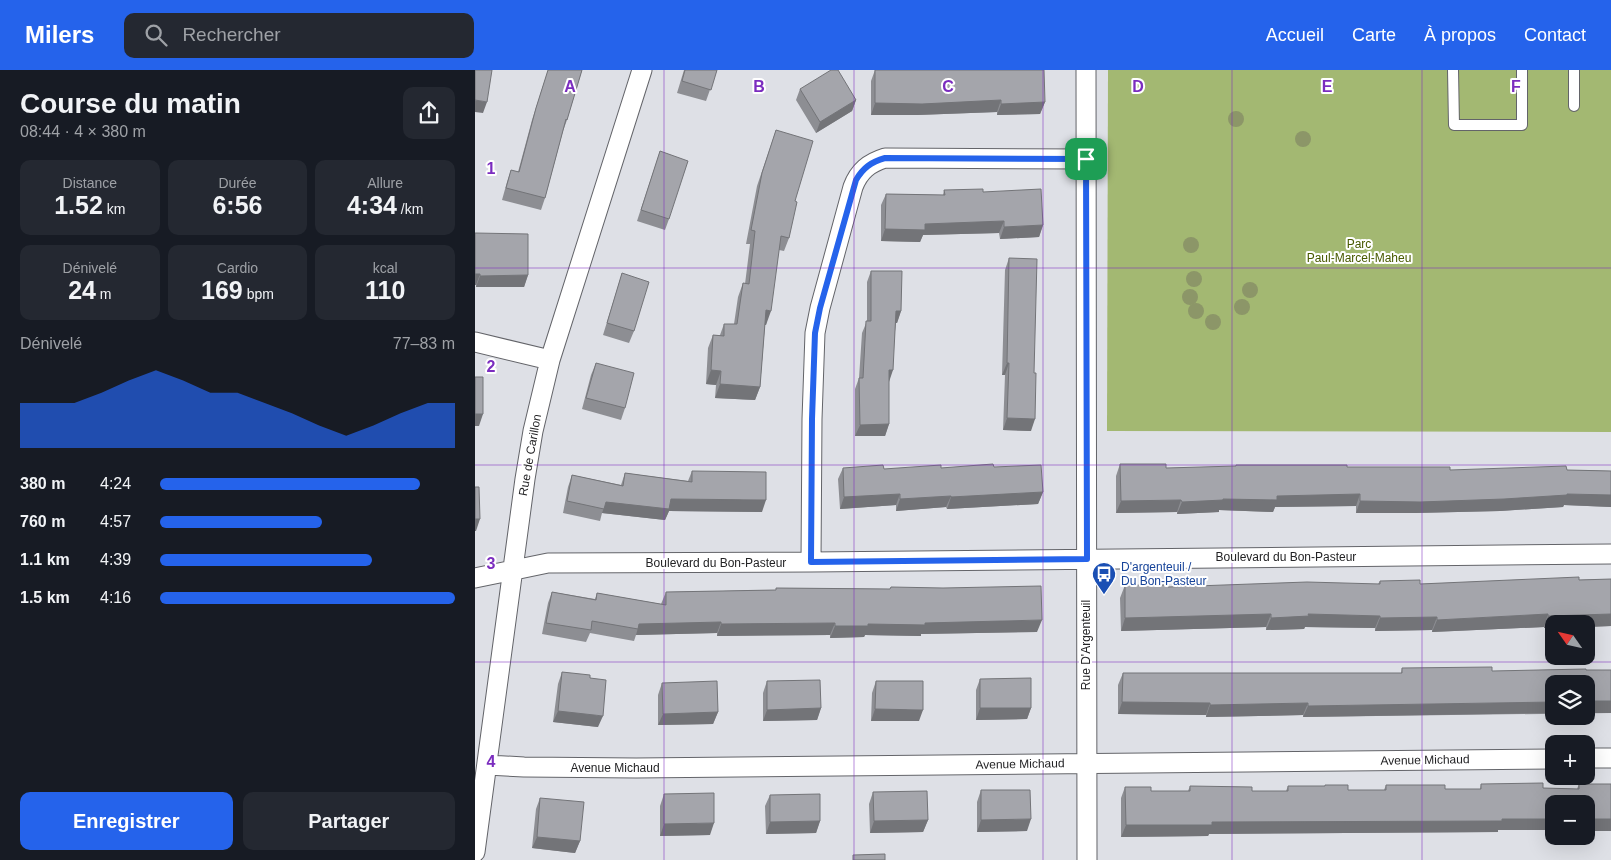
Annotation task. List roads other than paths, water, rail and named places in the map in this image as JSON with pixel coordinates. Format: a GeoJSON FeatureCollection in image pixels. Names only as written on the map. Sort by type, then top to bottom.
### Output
{"type":"FeatureCollection","features":[{"type":"Feature","properties":{"kind":"street","name":"Rue de Carillon"},"geometry":{"type":"LineString","coordinates":[[475,852],[528,457],[550,360],[642,70]]}},
{"type":"Feature","properties":{"kind":"street","name":"Rue D'Argenteuil"},"geometry":{"type":"LineString","coordinates":[[1086,70],[1087,860]]}},
{"type":"Feature","properties":{"kind":"street"},"geometry":{"type":"LineString","coordinates":[[811,562],[812,411],[815,333],[853,187],[860,174],[871,163],[885,158],[1086,159]]}},
{"type":"Feature","properties":{"kind":"street"},"geometry":{"type":"LineString","coordinates":[[475,342],[550,360]]}},
{"type":"Feature","properties":{"kind":"street","name":"Boulevard du Bon-Pasteur"},"geometry":{"type":"LineString","coordinates":[[475,578],[548,563],[1611,554]]}},
{"type":"Feature","properties":{"kind":"street"},"geometry":{"type":"LineString","coordinates":[[1595,758],[1611,758]]}},
{"type":"Feature","properties":{"kind":"street","name":"Avenue Michaud"},"geometry":{"type":"LineString","coordinates":[[487,765],[636,768],[1545,759]]}},
{"type":"Feature","properties":{"kind":"lane"},"geometry":{"type":"LineString","coordinates":[[1453,70],[1453,125],[1522,125],[1522,70]]}},
{"type":"Feature","properties":{"kind":"lane"},"geometry":{"type":"LineString","coordinates":[[1574,70],[1574,106]]}},
{"type":"Feature","properties":{"kind":"place","name":"D'argenteuil / Du Bon-Pasteur"},"geometry":{"type":"Point","coordinates":[1104,595]}},
{"type":"Feature","properties":{"kind":"park label","name":"Parc Paul-Marcel-Maheu"},"geometry":{"type":"Point","coordinates":[1359,251]}}]}
